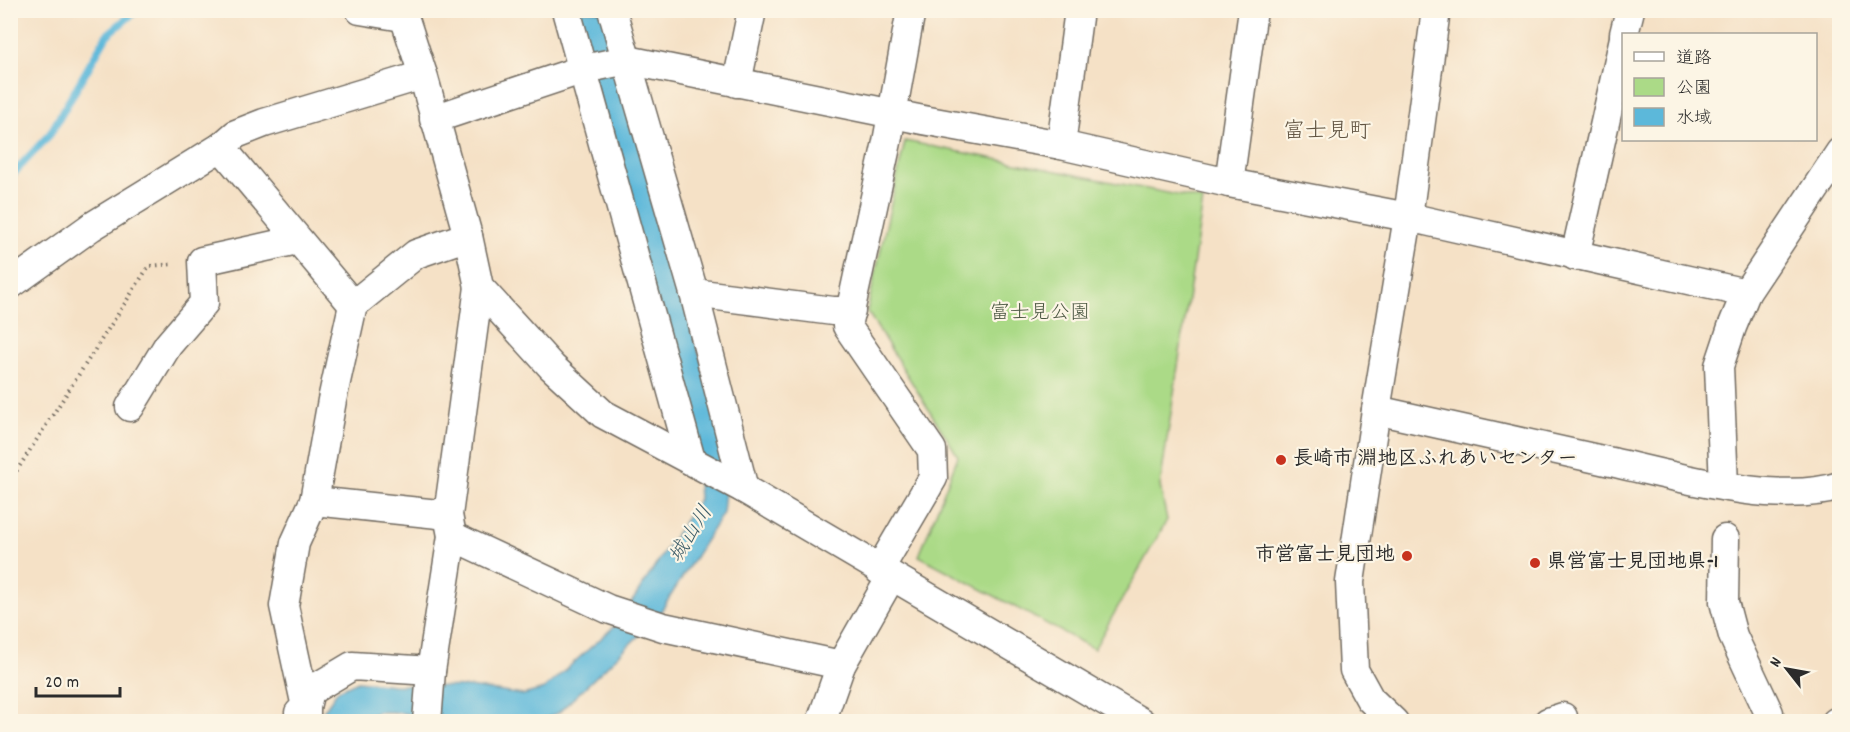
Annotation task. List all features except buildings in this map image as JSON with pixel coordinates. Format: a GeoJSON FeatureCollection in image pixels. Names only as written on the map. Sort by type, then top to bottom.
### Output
{"type":"FeatureCollection","features":[{"type":"Feature","properties":{"kind":"street"},"geometry":{"type":"LineString","coordinates":[[360,10],[403,14],[423,75],[468,236],[479,287],[431,671],[427,722]]}},
{"type":"Feature","properties":{"kind":"street"},"geometry":{"type":"LineString","coordinates":[[566,10],[691,460]]}},
{"type":"Feature","properties":{"kind":"street"},"geometry":{"type":"LineString","coordinates":[[612,10],[694,293],[744,489]]}},
{"type":"Feature","properties":{"kind":"street"},"geometry":{"type":"LineString","coordinates":[[737,83],[752,10]]}},
{"type":"Feature","properties":{"kind":"street"},"geometry":{"type":"LineString","coordinates":[[821,722],[841,665],[933,478],[932,450],[848,326],[887,142],[911,10]]}},
{"type":"Feature","properties":{"kind":"street"},"geometry":{"type":"LineString","coordinates":[[1061,145],[1079,10]]}},
{"type":"Feature","properties":{"kind":"street"},"geometry":{"type":"LineString","coordinates":[[1229,183],[1253,10]]}},
{"type":"Feature","properties":{"kind":"street"},"geometry":{"type":"LineString","coordinates":[[1394,722],[1370,699],[1354,670],[1350,582],[1408,217],[1436,10]]}},
{"type":"Feature","properties":{"kind":"street"},"geometry":{"type":"LineString","coordinates":[[1625,33],[1630,10]]}},
{"type":"Feature","properties":{"kind":"street"},"geometry":{"type":"LineString","coordinates":[[1575,256],[1622,45]]}},
{"type":"Feature","properties":{"kind":"street"},"geometry":{"type":"LineString","coordinates":[[434,119],[584,69],[627,60],[1061,145],[1229,183],[1408,217],[1746,293]]}},
{"type":"Feature","properties":{"kind":"street"},"geometry":{"type":"LineString","coordinates":[[10,285],[91,226],[221,147],[236,134],[264,123],[423,75]]}},
{"type":"Feature","properties":{"kind":"street"},"geometry":{"type":"LineString","coordinates":[[221,147],[353,305]]}},
{"type":"Feature","properties":{"kind":"street"},"geometry":{"type":"LineString","coordinates":[[1724,486],[1719,366],[1732,327],[1746,293],[1839,152]]}},
{"type":"Feature","properties":{"kind":"street"},"geometry":{"type":"LineString","coordinates":[[298,718],[284,606],[295,543],[314,501],[332,400],[353,305],[416,254],[468,236]]}},
{"type":"Feature","properties":{"kind":"street"},"geometry":{"type":"LineString","coordinates":[[130,407],[168,345],[204,303],[202,261],[297,240]]}},
{"type":"Feature","properties":{"kind":"street"},"geometry":{"type":"LineString","coordinates":[[479,287],[552,367],[603,414],[744,489],[1141,722]]}},
{"type":"Feature","properties":{"kind":"street"},"geometry":{"type":"LineString","coordinates":[[694,293],[833,311],[851,311]]}},
{"type":"Feature","properties":{"kind":"street"},"geometry":{"type":"LineString","coordinates":[[1376,411],[1724,486],[1783,494],[1839,486]]}},
{"type":"Feature","properties":{"kind":"street"},"geometry":{"type":"LineString","coordinates":[[314,501],[450,526],[608,609],[663,627],[841,665]]}},
{"type":"Feature","properties":{"kind":"street"},"geometry":{"type":"LineString","coordinates":[[1725,539],[1724,602],[1733,636],[1769,713]]}},
{"type":"Feature","properties":{"kind":"street"},"geometry":{"type":"LineString","coordinates":[[298,718],[310,691],[352,666],[431,671]]}},
{"type":"Feature","properties":{"kind":"path"},"geometry":{"type":"LineString","coordinates":[[10,481],[149,266],[202,261]]}},
{"type":"Feature","properties":{"kind":"green space","name":"富士見公園"},"geometry":{"type":"Polygon","coordinates":[[[905,141],[1203,200],[1160,486],[1167,520],[1094,649],[919,556],[958,456],[867,311],[905,141]]]}},
{"type":"Feature","properties":{"kind":"water","name":"城山川"},"geometry":{"type":"Polygon","coordinates":[[[574,11],[605,11],[728,458],[723,513],[656,619],[558,713],[538,722],[466,721],[377,712],[361,721],[316,722],[338,690],[358,681],[394,685],[469,687],[523,695],[544,689],[618,623],[699,499],[696,446],[574,11]]]}},
{"type":"Feature","properties":{"kind":"waterway"},"geometry":{"type":"LineString","coordinates":[[10,177],[50,134],[107,35],[137,10]]}},
{"type":"Feature","properties":{"kind":"place","name":"長崎市 淵地区ふれあいセンター"},"geometry":{"type":"Point","coordinates":[1281,460]}},
{"type":"Feature","properties":{"kind":"place","name":"市営富士見団地"},"geometry":{"type":"Point","coordinates":[1407,556]}},
{"type":"Feature","properties":{"kind":"place","name":"県営富士見団地県-1"},"geometry":{"type":"Point","coordinates":[1535,563]}},
{"type":"Feature","properties":{"kind":"district","name":"富士見町"},"geometry":{"type":"Point","coordinates":[1327,132]}}]}
